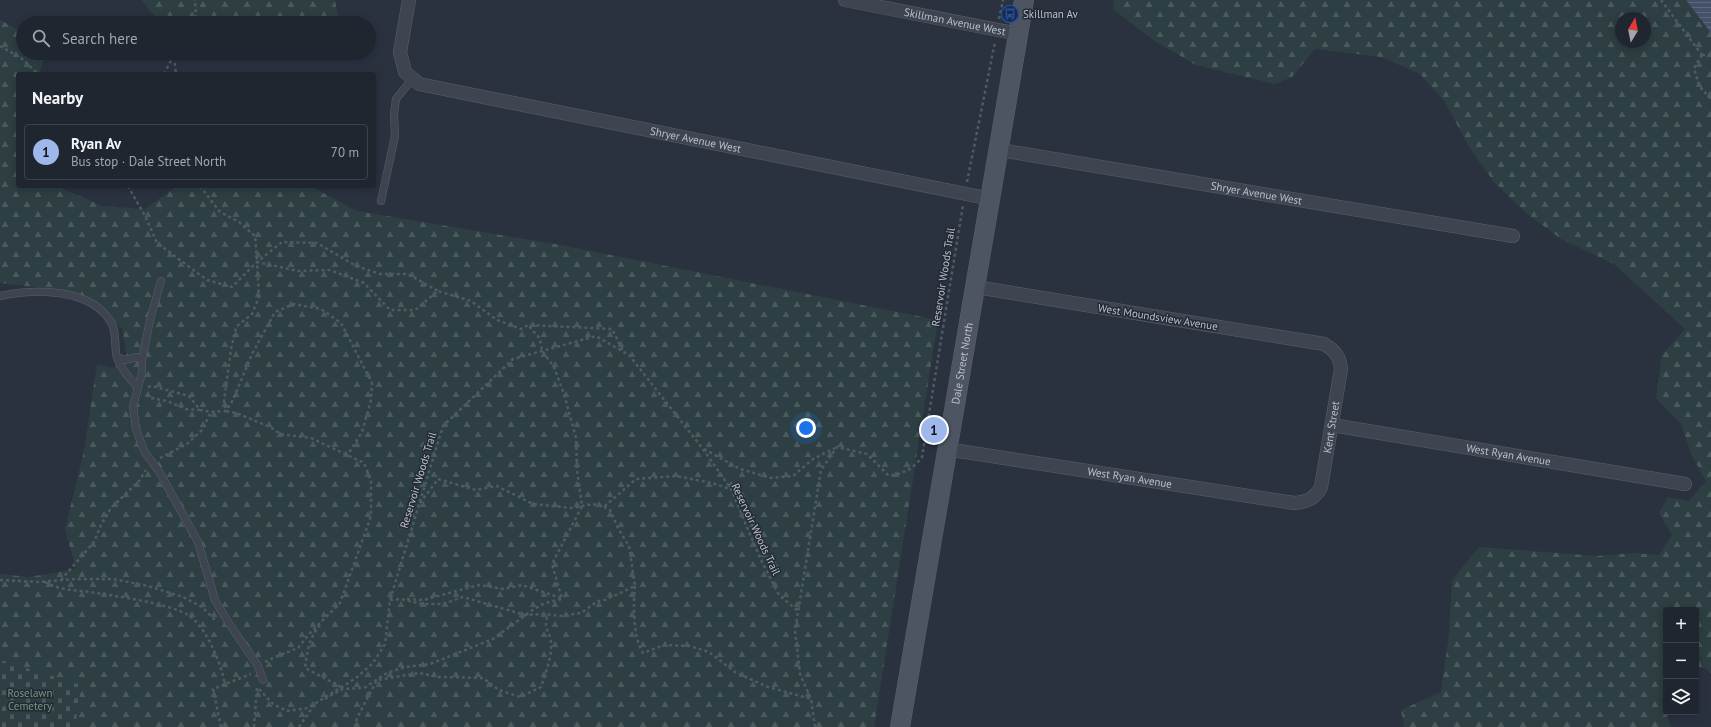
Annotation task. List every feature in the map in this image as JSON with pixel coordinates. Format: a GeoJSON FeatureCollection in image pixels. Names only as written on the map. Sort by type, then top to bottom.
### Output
{"type":"FeatureCollection","features":[{"type":"Feature","properties":{"kind":"main road","name":"Dale Street North"},"geometry":{"type":"LineString","coordinates":[[900,727],[946,448],[1000,150],[1024,0]]}},
{"type":"Feature","properties":{"kind":"street"},"geometry":{"type":"LineString","coordinates":[[409,0],[400,52],[409,75]]}},
{"type":"Feature","properties":{"kind":"street","name":"Skillman Avenue West"},"geometry":{"type":"LineString","coordinates":[[845,0],[1018,34]]}},
{"type":"Feature","properties":{"kind":"street","name":"Shryer Avenue West"},"geometry":{"type":"LineString","coordinates":[[409,75],[419,84],[991,199]]}},
{"type":"Feature","properties":{"kind":"street","name":"Shryer Avenue West"},"geometry":{"type":"LineString","coordinates":[[1000,150],[1513,236]]}},
{"type":"Feature","properties":{"kind":"street","name":"West Moundsview Avenue"},"geometry":{"type":"LineString","coordinates":[[976,287],[1324,344],[1337,353]]}},
{"type":"Feature","properties":{"kind":"street","name":"Kent Street"},"geometry":{"type":"LineString","coordinates":[[1312,498],[1318,493],[1321,487],[1332,426],[1341,369],[1337,353]]}},
{"type":"Feature","properties":{"kind":"street","name":"West Ryan Avenue"},"geometry":{"type":"LineString","coordinates":[[1332,426],[1685,484]]}},
{"type":"Feature","properties":{"kind":"street","name":"West Ryan Avenue"},"geometry":{"type":"LineString","coordinates":[[946,448],[1294,503],[1300,503],[1312,498]]}},
{"type":"Feature","properties":{"kind":"lane"},"geometry":{"type":"LineString","coordinates":[[381,201],[395,136],[394,114],[396,99],[409,75]]}},
{"type":"Feature","properties":{"kind":"lane"},"geometry":{"type":"LineString","coordinates":[[161,281],[154,301],[142,360],[142,373],[134,406],[136,429],[144,451],[160,473],[198,542],[215,600],[258,666],[263,680]]}},
{"type":"Feature","properties":{"kind":"lane"},"geometry":{"type":"LineString","coordinates":[[0,296],[21,292],[46,291],[70,296],[94,305],[112,326],[117,357],[127,375],[138,388]]}},
{"type":"Feature","properties":{"kind":"lane"},"geometry":{"type":"LineString","coordinates":[[117,357],[125,360],[137,357],[142,360]]}},
{"type":"Feature","properties":{"kind":"path"},"geometry":{"type":"LineString","coordinates":[[195,0],[196,16]]}},
{"type":"Feature","properties":{"kind":"path","name":"Reservoir Woods Trail"},"geometry":{"type":"LineString","coordinates":[[703,449],[740,469],[771,478],[793,476],[813,459],[837,447],[867,454],[889,476],[906,472],[922,457],[965,193],[1003,0]]}},
{"type":"Feature","properties":{"kind":"path"},"geometry":{"type":"LineString","coordinates":[[1661,0],[1702,55]]}},
{"type":"Feature","properties":{"kind":"path"},"geometry":{"type":"LineString","coordinates":[[0,46],[16,55]]}},
{"type":"Feature","properties":{"kind":"path"},"geometry":{"type":"LineString","coordinates":[[1702,55],[1711,55]]}},
{"type":"Feature","properties":{"kind":"path"},"geometry":{"type":"LineString","coordinates":[[1702,55],[1694,68],[1699,86],[1711,99]]}},
{"type":"Feature","properties":{"kind":"path"},"geometry":{"type":"LineString","coordinates":[[23,60],[36,72]]}},
{"type":"Feature","properties":{"kind":"path"},"geometry":{"type":"LineString","coordinates":[[165,72],[171,60]]}},
{"type":"Feature","properties":{"kind":"path"},"geometry":{"type":"LineString","coordinates":[[173,60],[175,72]]}},
{"type":"Feature","properties":{"kind":"path"},"geometry":{"type":"LineString","coordinates":[[129,188],[145,216],[157,243],[207,280],[232,288],[258,262],[282,242],[317,243],[356,266],[380,274],[408,274],[438,291],[471,301],[497,320],[521,329],[528,325],[612,328],[623,352]]}},
{"type":"Feature","properties":{"kind":"path"},"geometry":{"type":"LineString","coordinates":[[202,188],[220,212],[239,222],[255,236],[258,262],[259,297],[252,314],[236,327],[231,350],[224,400],[226,411]]}},
{"type":"Feature","properties":{"kind":"path"},"geometry":{"type":"LineString","coordinates":[[258,262],[298,271],[330,270],[364,283],[390,310],[415,310],[438,291]]}},
{"type":"Feature","properties":{"kind":"path"},"geometry":{"type":"LineString","coordinates":[[226,411],[233,400],[252,354],[275,312],[294,304],[321,308],[341,323],[372,383],[371,400],[362,432],[347,456]]}},
{"type":"Feature","properties":{"kind":"path"},"geometry":{"type":"LineString","coordinates":[[528,325],[540,339],[542,351],[554,367],[564,394],[576,438],[577,470],[582,506],[552,564],[562,599]]}},
{"type":"Feature","properties":{"kind":"path","name":"Reservoir Woods Trail"},"geometry":{"type":"LineString","coordinates":[[250,668],[257,687],[273,704],[287,711],[308,708],[342,688],[373,663],[385,644],[390,600],[443,426],[514,359],[596,336],[629,355],[703,449],[731,490],[760,558],[779,595],[798,611]]}},
{"type":"Feature","properties":{"kind":"path"},"geometry":{"type":"LineString","coordinates":[[138,388],[152,386],[189,396],[200,410]]}},
{"type":"Feature","properties":{"kind":"path"},"geometry":{"type":"LineString","coordinates":[[138,388],[151,398],[168,401],[186,409],[211,412],[226,411],[240,414],[272,428],[280,434],[311,438],[364,464],[371,481],[371,516],[340,603],[298,648],[258,666],[252,674],[213,689],[221,727]]}},
{"type":"Feature","properties":{"kind":"path"},"geometry":{"type":"LineString","coordinates":[[61,580],[94,542],[101,525],[111,508],[139,481],[151,461],[187,444],[202,430],[211,412]]}},
{"type":"Feature","properties":{"kind":"path"},"geometry":{"type":"LineString","coordinates":[[815,727],[811,699],[800,674],[795,631],[822,470],[837,447]]}},
{"type":"Feature","properties":{"kind":"path"},"geometry":{"type":"LineString","coordinates":[[604,507],[636,478],[676,476],[712,483],[731,490]]}},
{"type":"Feature","properties":{"kind":"path"},"geometry":{"type":"LineString","coordinates":[[419,504],[438,479],[476,490],[497,486],[533,504],[572,508],[593,504],[604,507],[610,510],[618,528],[629,546],[635,586],[634,601],[636,626],[640,647],[643,653],[664,645],[690,646],[709,652],[735,672],[768,687],[811,699]]}},
{"type":"Feature","properties":{"kind":"path"},"geometry":{"type":"LineString","coordinates":[[0,580],[44,581],[113,579],[148,586],[183,597],[202,606],[215,621]]}},
{"type":"Feature","properties":{"kind":"path"},"geometry":{"type":"LineString","coordinates":[[44,581],[61,588],[98,593],[173,608],[189,616],[202,631],[212,647],[222,669],[225,684]]}},
{"type":"Feature","properties":{"kind":"path"},"geometry":{"type":"LineString","coordinates":[[390,600],[423,600],[479,585],[504,589],[522,585],[562,599]]}},
{"type":"Feature","properties":{"kind":"path"},"geometry":{"type":"LineString","coordinates":[[401,599],[422,604],[443,604],[463,597],[525,615],[548,614],[560,616],[581,613],[598,601],[605,600],[635,586]]}},
{"type":"Feature","properties":{"kind":"path"},"geometry":{"type":"LineString","coordinates":[[332,610],[315,631],[307,649],[305,668],[342,688],[364,688],[387,674],[404,667],[430,664],[493,638],[525,615],[545,603],[562,599]]}},
{"type":"Feature","properties":{"kind":"path"},"geometry":{"type":"LineString","coordinates":[[376,680],[419,673],[439,677],[484,678],[499,690],[520,697],[541,687],[547,668],[551,643],[544,624],[548,614]]}},
{"type":"Feature","properties":{"kind":"path"},"geometry":{"type":"LineString","coordinates":[[355,727],[357,718],[376,680]]}},
{"type":"Feature","properties":{"kind":"path","name":"Reservoir Woods Trail"},"geometry":{"type":"LineString","coordinates":[[254,727],[257,687]]}},
{"type":"Feature","properties":{"kind":"path"},"geometry":{"type":"LineString","coordinates":[[299,727],[316,702]]}},
{"type":"Feature","properties":{"kind":"green space"},"geometry":{"type":"Polygon","coordinates":[[[141,0],[335,0],[338,16],[155,16],[141,0]]]}},
{"type":"Feature","properties":{"kind":"green space"},"geometry":{"type":"Polygon","coordinates":[[[1114,0],[1686,0],[1711,33],[1711,673],[1705,668],[1699,667],[1699,607],[1663,607],[1662,701],[1663,715],[1667,715],[1671,727],[1404,727],[1401,710],[1441,692],[1449,634],[1452,580],[1479,547],[1597,556],[1634,553],[1659,555],[1672,535],[1659,513],[1668,497],[1689,501],[1706,481],[1692,456],[1681,424],[1656,398],[1662,355],[1685,329],[1614,264],[1561,239],[1525,212],[1494,182],[1469,147],[1445,102],[1420,74],[1381,57],[1315,49],[1292,77],[1275,84],[1196,65],[1153,40],[1113,9],[1114,0]]]}},
{"type":"Feature","properties":{"kind":"green space"},"geometry":{"type":"Polygon","coordinates":[[[0,20],[16,28],[16,60],[44,60],[40,72],[16,72],[16,188],[62,188],[102,206],[145,209],[174,188],[314,188],[357,211],[561,245],[938,320],[874,727],[0,727],[0,574],[29,577],[76,569],[65,529],[84,451],[97,364],[114,368],[127,354],[122,329],[95,301],[44,288],[0,283],[0,20]]]}},
{"type":"Feature","properties":{"kind":"green space","name":"Roselawn Cemetery"},"geometry":{"type":"Polygon","coordinates":[[[0,660],[81,685],[75,727],[0,727],[0,660]]]}},
{"type":"Feature","properties":{"kind":"water"},"geometry":{"type":"Polygon","coordinates":[[[1686,0],[1711,0],[1711,33],[1686,0]]]}},
{"type":"Feature","properties":{"kind":"place","name":"Skillman Av"},"geometry":{"type":"Point","coordinates":[1010,14]}},
{"type":"Feature","properties":{"kind":"place","name":"Ryan Av"},"geometry":{"type":"Point","coordinates":[934,430]}}]}
